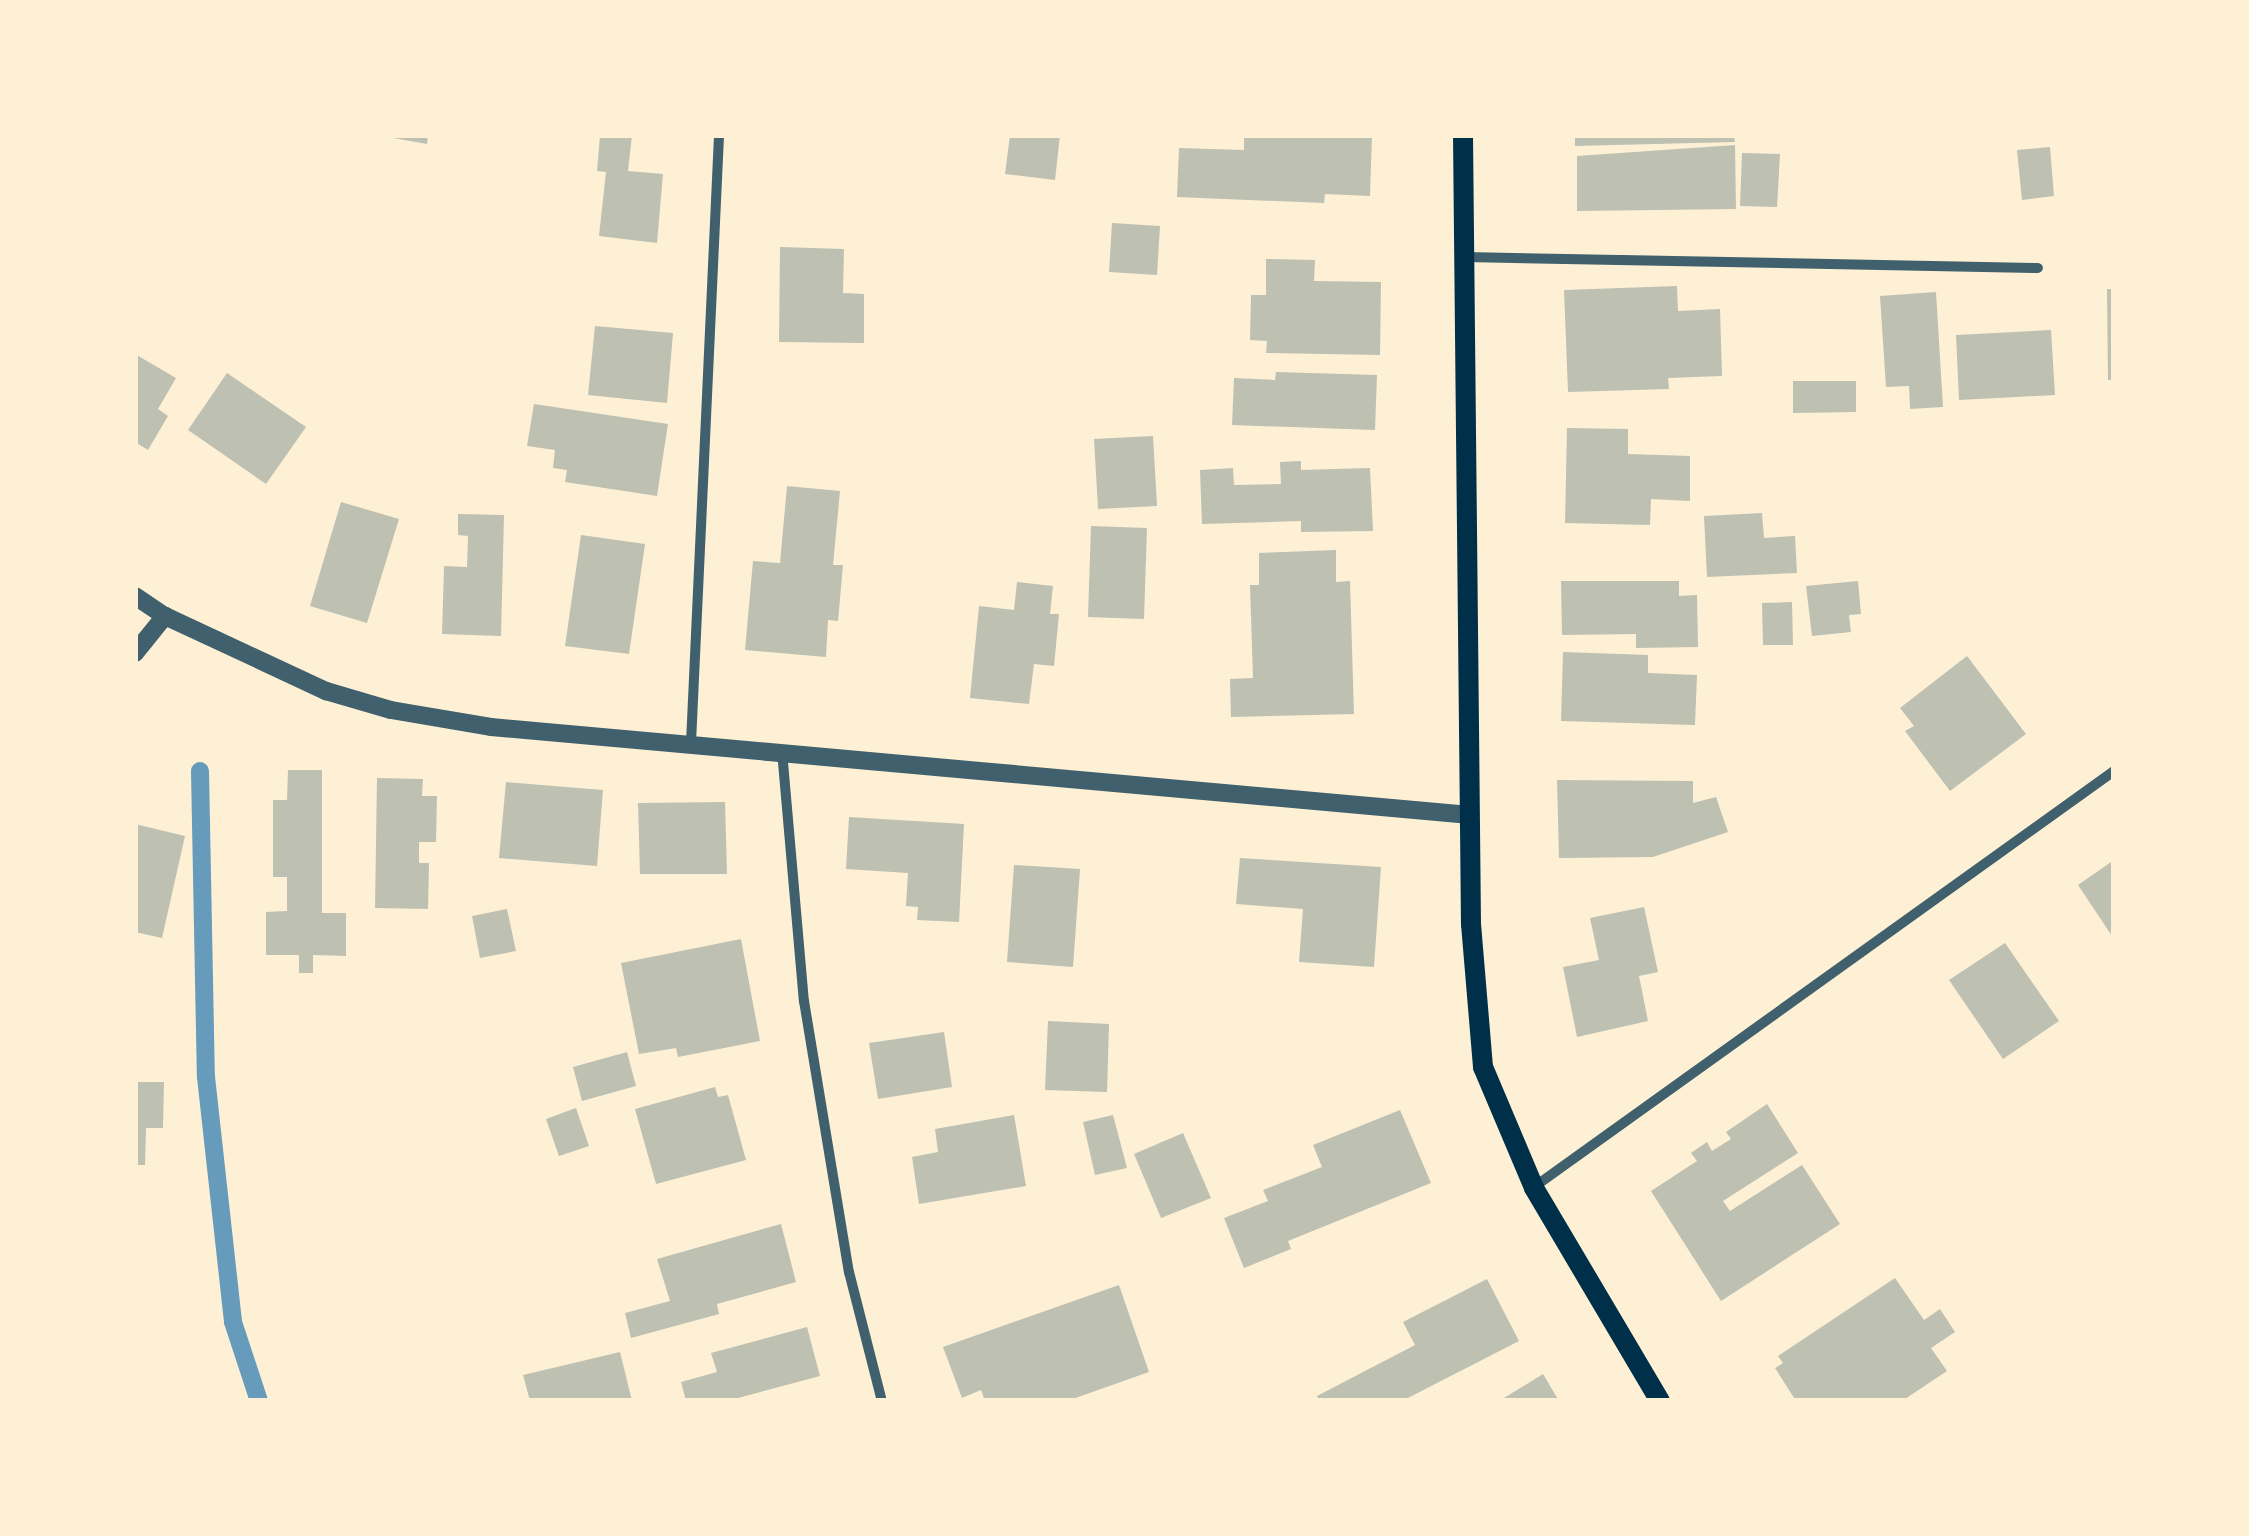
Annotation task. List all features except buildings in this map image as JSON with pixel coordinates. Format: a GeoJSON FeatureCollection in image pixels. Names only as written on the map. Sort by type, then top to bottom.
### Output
{"type":"FeatureCollection","features":[{"type":"Feature","properties":{"kind":"main road"},"geometry":{"type":"LineString","coordinates":[[1463,135],[1470,815],[1483,1067],[1534,1188],[1660,1401]]}},
{"type":"Feature","properties":{"kind":"street"},"geometry":{"type":"LineString","coordinates":[[691,743],[719,135]]}},
{"type":"Feature","properties":{"kind":"street"},"geometry":{"type":"LineString","coordinates":[[1465,256],[2038,268]]}},
{"type":"Feature","properties":{"kind":"street"},"geometry":{"type":"LineString","coordinates":[[135,596],[165,616],[253,661],[390,710],[509,728],[1470,815]]}},
{"type":"Feature","properties":{"kind":"street"},"geometry":{"type":"LineString","coordinates":[[135,653],[165,616]]}},
{"type":"Feature","properties":{"kind":"street"},"geometry":{"type":"LineString","coordinates":[[782,750],[804,1001],[850,1272],[882,1401]]}},
{"type":"Feature","properties":{"kind":"street"},"geometry":{"type":"LineString","coordinates":[[1534,1188],[2114,771]]}},
{"type":"Feature","properties":{"kind":"waterway"},"geometry":{"type":"LineString","coordinates":[[200,771],[206,1077],[233,1322],[259,1401]]}}]}
